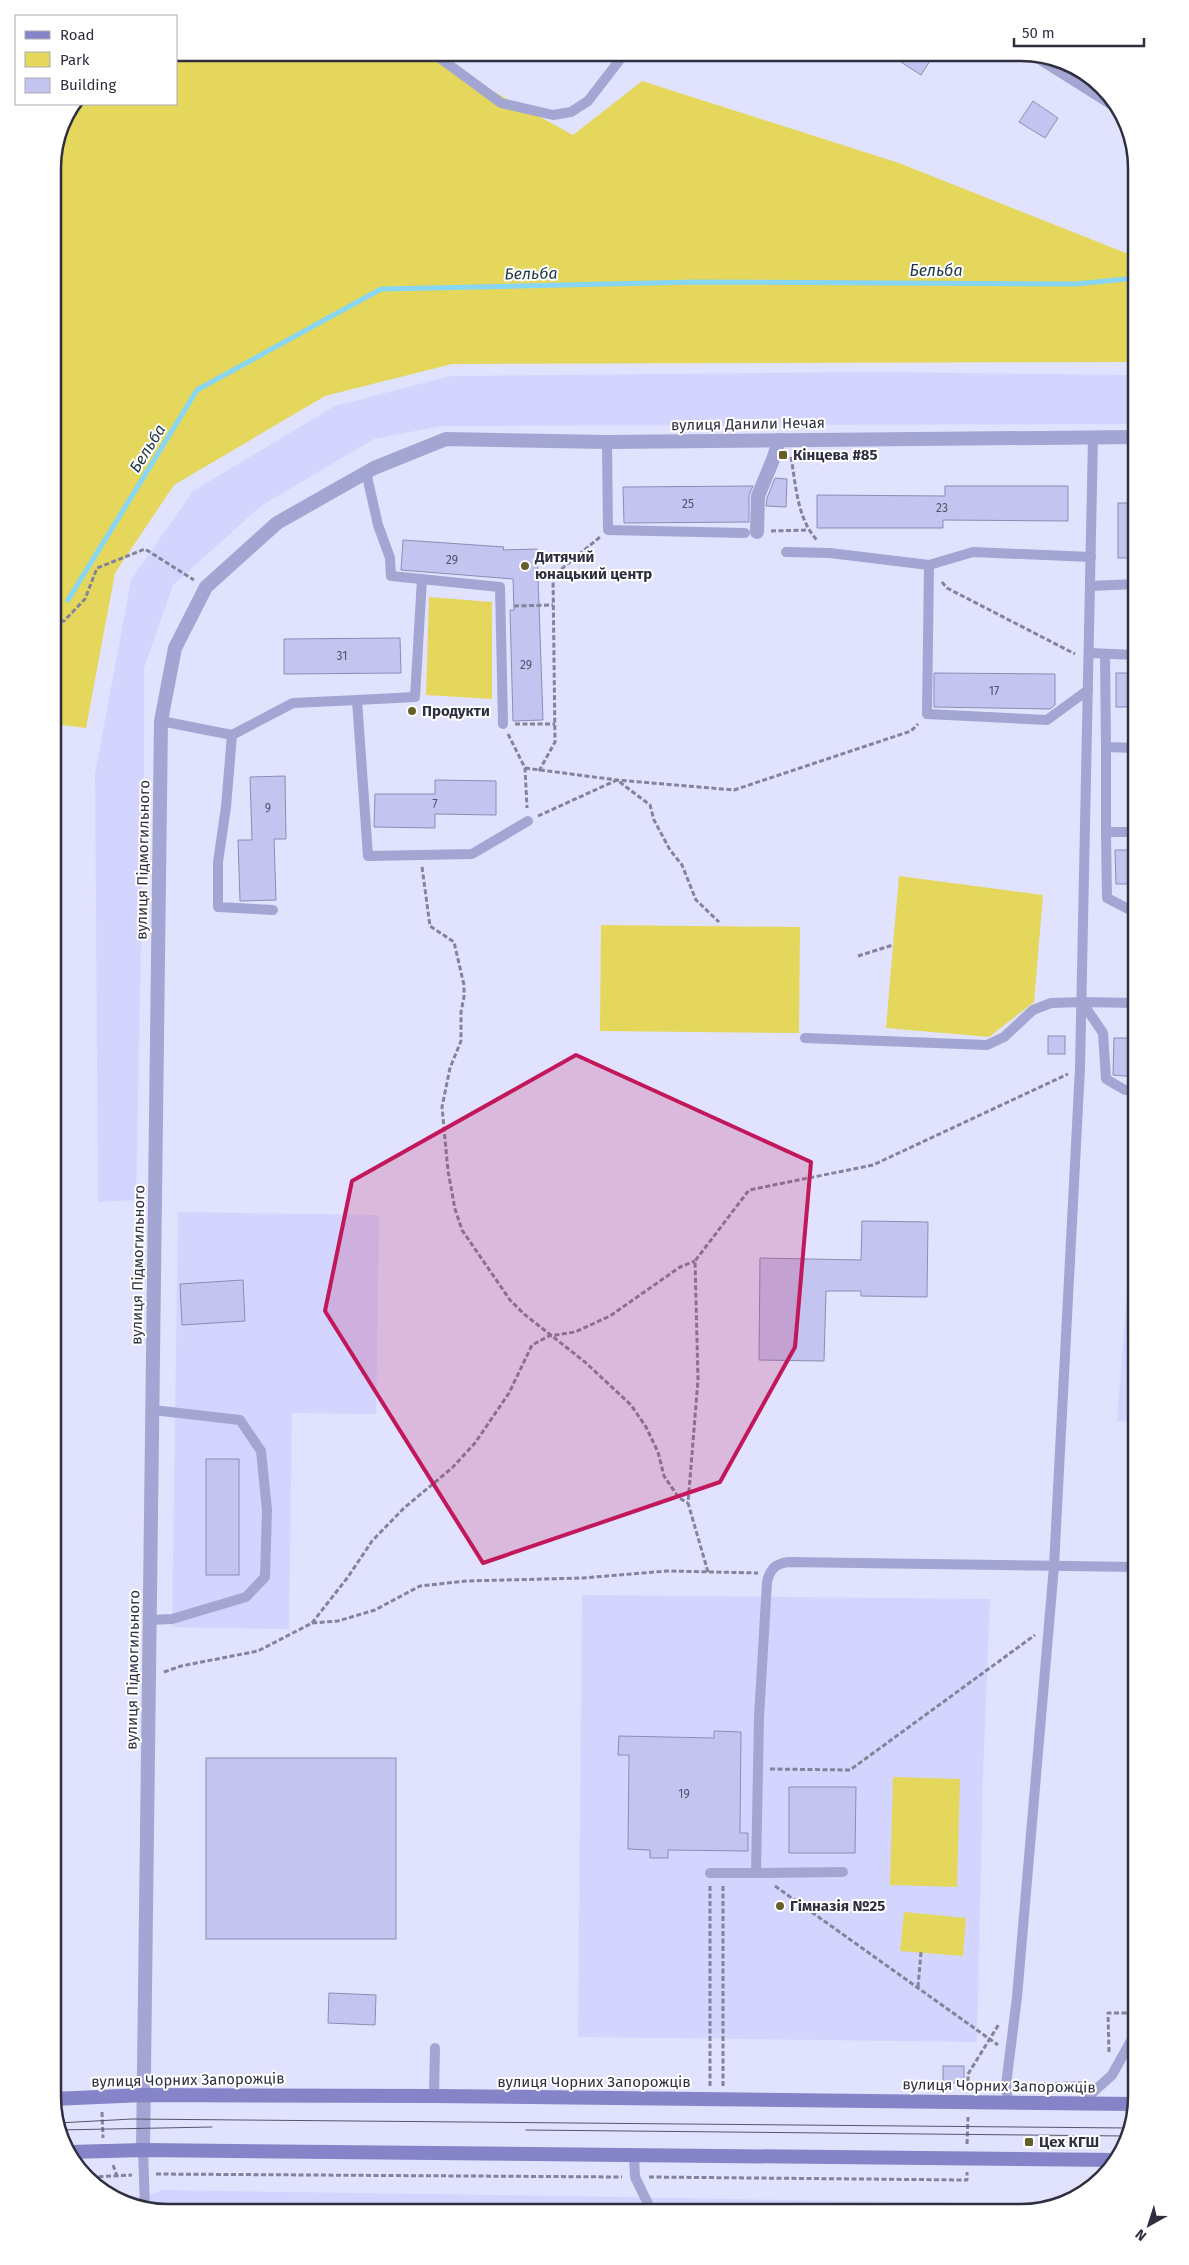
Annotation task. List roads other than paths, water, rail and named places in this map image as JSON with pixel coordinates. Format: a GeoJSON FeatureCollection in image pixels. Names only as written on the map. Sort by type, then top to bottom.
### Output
{"type":"FeatureCollection","features":[{"type":"Feature","properties":{"kind":"main road","name":"вулиця Чорних Запорожців"},"geometry":{"type":"LineString","coordinates":[[61,2099],[144,2095],[434,2096],[1128,2104]]}},
{"type":"Feature","properties":{"kind":"main road"},"geometry":{"type":"LineString","coordinates":[[77,2152],[143,2150],[1107,2160]]}},
{"type":"Feature","properties":{"kind":"street"},"geometry":{"type":"LineString","coordinates":[[1056,67],[1099,94]]}},
{"type":"Feature","properties":{"kind":"street","name":"вулиця Данили Нечая"},"geometry":{"type":"LineString","coordinates":[[366,472],[446,439],[607,442],[1128,437]]}},
{"type":"Feature","properties":{"kind":"street"},"geometry":{"type":"LineString","coordinates":[[751,532],[758,496],[783,440]]}},
{"type":"Feature","properties":{"kind":"street","name":"вулиця Підмогильного"},"geometry":{"type":"LineString","coordinates":[[143,2150],[161,721],[175,648],[206,587],[277,523],[366,472]]}},
{"type":"Feature","properties":{"kind":"lane"},"geometry":{"type":"LineString","coordinates":[[444,61],[501,103],[553,115],[571,112],[588,101],[619,61]]}},
{"type":"Feature","properties":{"kind":"lane"},"geometry":{"type":"LineString","coordinates":[[1008,2102],[1006,2085],[1017,1997],[1054,1566],[1080,1068],[1094,437]]}},
{"type":"Feature","properties":{"kind":"lane"},"geometry":{"type":"LineString","coordinates":[[607,442],[608,530],[751,532]]}},
{"type":"Feature","properties":{"kind":"lane"},"geometry":{"type":"LineString","coordinates":[[366,472],[378,525],[390,558],[391,576],[500,587],[503,724]]}},
{"type":"Feature","properties":{"kind":"lane"},"geometry":{"type":"LineString","coordinates":[[786,552],[830,553],[929,564],[973,552],[1091,557]]}},
{"type":"Feature","properties":{"kind":"lane"},"geometry":{"type":"LineString","coordinates":[[929,564],[927,714],[1047,720],[1088,690]]}},
{"type":"Feature","properties":{"kind":"lane"},"geometry":{"type":"LineString","coordinates":[[161,721],[232,735],[293,702],[415,697],[422,579]]}},
{"type":"Feature","properties":{"kind":"lane"},"geometry":{"type":"LineString","coordinates":[[1090,586],[1128,584]]}},
{"type":"Feature","properties":{"kind":"lane"},"geometry":{"type":"LineString","coordinates":[[1089,657],[1105,654],[1128,655]]}},
{"type":"Feature","properties":{"kind":"lane"},"geometry":{"type":"LineString","coordinates":[[1105,654],[1107,898],[1128,909]]}},
{"type":"Feature","properties":{"kind":"lane"},"geometry":{"type":"LineString","coordinates":[[357,700],[368,856],[472,854],[528,821]]}},
{"type":"Feature","properties":{"kind":"lane"},"geometry":{"type":"LineString","coordinates":[[232,735],[226,807],[218,862],[218,907],[273,910]]}},
{"type":"Feature","properties":{"kind":"lane"},"geometry":{"type":"LineString","coordinates":[[1106,746],[1128,747]]}},
{"type":"Feature","properties":{"kind":"lane"},"geometry":{"type":"LineString","coordinates":[[1106,832],[1128,832]]}},
{"type":"Feature","properties":{"kind":"lane"},"geometry":{"type":"LineString","coordinates":[[1082,1002],[1103,1033],[1106,1079],[1124,1090],[1128,1090]]}},
{"type":"Feature","properties":{"kind":"lane"},"geometry":{"type":"LineString","coordinates":[[805,1038],[987,1045],[1004,1037],[1033,1010],[1051,1003],[1128,1003]]}},
{"type":"Feature","properties":{"kind":"lane"},"geometry":{"type":"LineString","coordinates":[[150,1620],[172,1619],[246,1597],[265,1577],[266,1510],[261,1451],[240,1420],[153,1410]]}},
{"type":"Feature","properties":{"kind":"lane"},"geometry":{"type":"LineString","coordinates":[[756,1873],[760,1708],[769,1573],[775,1566],[788,1562],[1128,1567]]}},
{"type":"Feature","properties":{"kind":"lane"},"geometry":{"type":"LineString","coordinates":[[710,1873],[843,1872]]}},
{"type":"Feature","properties":{"kind":"lane"},"geometry":{"type":"LineString","coordinates":[[1081,2104],[1112,2076],[1128,2046]]}},
{"type":"Feature","properties":{"kind":"lane"},"geometry":{"type":"LineString","coordinates":[[434,2096],[435,2048]]}},
{"type":"Feature","properties":{"kind":"lane"},"geometry":{"type":"LineString","coordinates":[[143,2150],[145,2201]]}},
{"type":"Feature","properties":{"kind":"lane"},"geometry":{"type":"LineString","coordinates":[[634,2155],[635,2177],[648,2204]]}},
{"type":"Feature","properties":{"kind":"waterway","name":"Бельба"},"geometry":{"type":"LineString","coordinates":[[68,600],[197,390],[381,289],[696,282],[1076,284],[1128,279]]}},
{"type":"Feature","properties":{"kind":"tram line"},"geometry":{"type":"LineString","coordinates":[[64,2123],[132,2119],[1123,2128]]}},
{"type":"Feature","properties":{"kind":"tram line"},"geometry":{"type":"LineString","coordinates":[[66,2130],[212,2127]]}},
{"type":"Feature","properties":{"kind":"tram line"},"geometry":{"type":"LineString","coordinates":[[526,2130],[1121,2136]]}},
{"type":"Feature","properties":{"kind":"place","name":"Кінцева #85"},"geometry":{"type":"Point","coordinates":[783,455]}},
{"type":"Feature","properties":{"kind":"place","name":"Дитячий юнацький центр"},"geometry":{"type":"Point","coordinates":[525,566]}},
{"type":"Feature","properties":{"kind":"place","name":"Продукти"},"geometry":{"type":"Point","coordinates":[412,711]}},
{"type":"Feature","properties":{"kind":"place","name":"Гімназія №25"},"geometry":{"type":"Point","coordinates":[780,1906]}},
{"type":"Feature","properties":{"kind":"place","name":"Цех КГШ"},"geometry":{"type":"Point","coordinates":[1029,2142]}}]}
